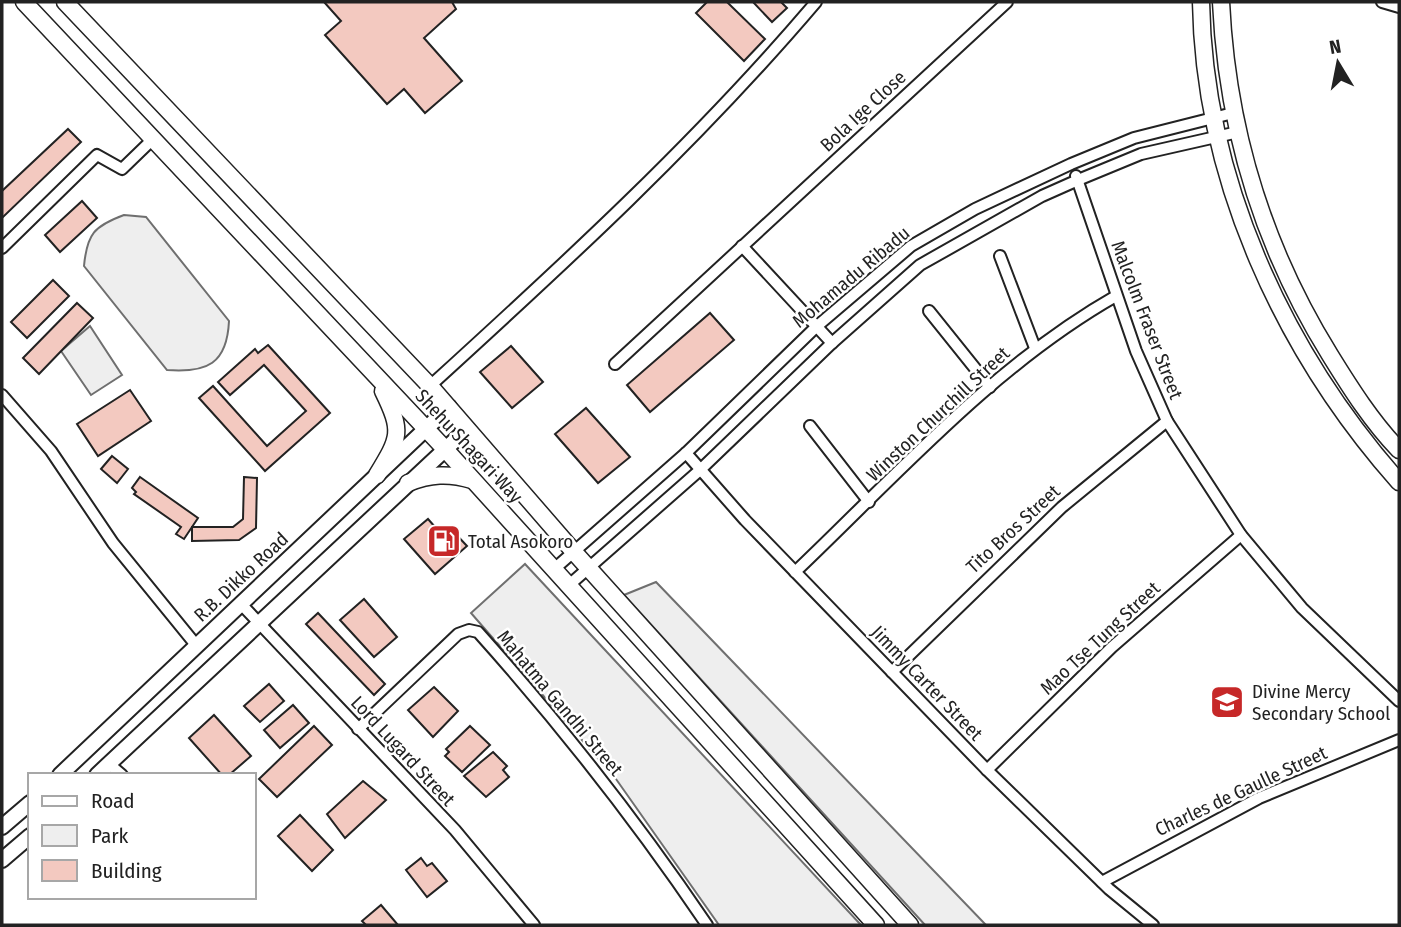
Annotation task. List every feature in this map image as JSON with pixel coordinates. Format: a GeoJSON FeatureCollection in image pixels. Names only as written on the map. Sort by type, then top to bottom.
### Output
{"type":"FeatureCollection","features":[{"type":"Feature","properties":{"kind":"main road","name":"Shehu Shagari Way"},"geometry":{"type":"LineString","coordinates":[[24,2],[445,449],[876,925]]}},
{"type":"Feature","properties":{"kind":"main road","name":"Shehu Shagari Way"},"geometry":{"type":"LineString","coordinates":[[65,2],[430,386],[589,569],[910,925]]}},
{"type":"Feature","properties":{"kind":"main road"},"geometry":{"type":"LineString","coordinates":[[1200,2],[1204,60],[1213,116],[1252,247],[1295,338],[1348,422],[1399,482]]}},
{"type":"Feature","properties":{"kind":"main road"},"geometry":{"type":"LineString","coordinates":[[1221,2],[1233,113],[1267,232],[1289,282],[1352,390],[1399,450]]}},
{"type":"Feature","properties":{"kind":"main road"},"geometry":{"type":"LineString","coordinates":[[376,376],[397,429],[394,450],[377,475]]}},
{"type":"Feature","properties":{"kind":"main road"},"geometry":{"type":"LineString","coordinates":[[408,483],[426,476],[445,475],[472,480]]}},
{"type":"Feature","properties":{"kind":"street"},"geometry":{"type":"LineString","coordinates":[[430,386],[568,260],[709,121],[816,2]]}},
{"type":"Feature","properties":{"kind":"street","name":"Bola Ige Close"},"geometry":{"type":"LineString","coordinates":[[615,364],[1007,2]]}},
{"type":"Feature","properties":{"kind":"street"},"geometry":{"type":"LineString","coordinates":[[1382,2],[1399,7]]}},
{"type":"Feature","properties":{"kind":"street","name":"Mohamadu Ribadu"},"geometry":{"type":"LineString","coordinates":[[553,570],[686,453],[816,327],[911,246],[975,209],[1071,164],[1134,138],[1233,113]]}},
{"type":"Feature","properties":{"kind":"street","name":"Mohamadu Ribadu"},"geometry":{"type":"LineString","coordinates":[[568,586],[701,470],[832,343],[920,265],[1042,196],[1078,180],[1141,155],[1238,132]]}},
{"type":"Feature","properties":{"kind":"street"},"geometry":{"type":"LineString","coordinates":[[2,248],[97,155],[114,168],[122,169],[153,139]]}},
{"type":"Feature","properties":{"kind":"street","name":"Malcolm Fraser Street"},"geometry":{"type":"LineString","coordinates":[[1071,164],[1116,296],[1167,421],[1241,535],[1303,608],[1399,701]]}},
{"type":"Feature","properties":{"kind":"street"},"geometry":{"type":"LineString","coordinates":[[742,246],[832,343]]}},
{"type":"Feature","properties":{"kind":"street"},"geometry":{"type":"LineString","coordinates":[[1000,256],[1035,348]]}},
{"type":"Feature","properties":{"kind":"street","name":"Winston Churchill Street"},"geometry":{"type":"LineString","coordinates":[[795,572],[990,387],[1035,348],[1116,296]]}},
{"type":"Feature","properties":{"kind":"street"},"geometry":{"type":"LineString","coordinates":[[929,311],[990,387]]}},
{"type":"Feature","properties":{"kind":"street"},"geometry":{"type":"LineString","coordinates":[[2,394],[51,451],[113,543],[196,645]]}},
{"type":"Feature","properties":{"kind":"street","name":"R.B. Dikko Road"},"geometry":{"type":"LineString","coordinates":[[62,773],[449,407]]}},
{"type":"Feature","properties":{"kind":"street","name":"Tito Bros Street"},"geometry":{"type":"LineString","coordinates":[[892,672],[1062,507],[1167,421]]}},
{"type":"Feature","properties":{"kind":"street"},"geometry":{"type":"LineString","coordinates":[[810,426],[869,502]]}},
{"type":"Feature","properties":{"kind":"street"},"geometry":{"type":"LineString","coordinates":[[99,773],[467,429]]}},
{"type":"Feature","properties":{"kind":"street","name":"Jimmy Carter Street"},"geometry":{"type":"LineString","coordinates":[[686,453],[795,572],[987,770],[1102,881],[1153,925]]}},
{"type":"Feature","properties":{"kind":"street","name":"Mao Tse Tung Street"},"geometry":{"type":"LineString","coordinates":[[987,770],[1112,648],[1241,535]]}},
{"type":"Feature","properties":{"kind":"street","name":"Lord Lugard Street"},"geometry":{"type":"LineString","coordinates":[[242,604],[454,830],[534,925]]}},
{"type":"Feature","properties":{"kind":"street","name":"Mahatma Gandhi Street"},"geometry":{"type":"LineString","coordinates":[[358,729],[458,634],[469,630],[478,632],[546,709],[648,838],[707,925]]}},
{"type":"Feature","properties":{"kind":"street","name":"Charles de Gaulle Street"},"geometry":{"type":"LineString","coordinates":[[1102,881],[1259,798],[1399,740]]}},
{"type":"Feature","properties":{"kind":"street"},"geometry":{"type":"LineString","coordinates":[[109,764],[120,773]]}},
{"type":"Feature","properties":{"kind":"street"},"geometry":{"type":"LineString","coordinates":[[2,827],[28,805]]}},
{"type":"Feature","properties":{"kind":"street"},"geometry":{"type":"LineString","coordinates":[[2,860],[28,838]]}},
{"type":"Feature","properties":{"kind":"green space"},"geometry":{"type":"Polygon","coordinates":[[[124,215],[146,217],[229,321],[224,347],[212,363],[193,370],[167,370],[84,266],[87,246],[94,233],[106,223],[124,215]]]}},
{"type":"Feature","properties":{"kind":"green space"},"geometry":{"type":"Polygon","coordinates":[[[90,326],[122,375],[91,395],[61,351],[90,326]]]}},
{"type":"Feature","properties":{"kind":"green space"},"geometry":{"type":"Polygon","coordinates":[[[525,564],[861,925],[719,925],[616,779],[471,613],[525,564]]]}},
{"type":"Feature","properties":{"kind":"green space"},"geometry":{"type":"Polygon","coordinates":[[[656,582],[986,925],[925,925],[624,595],[656,582]]]}},
{"type":"Feature","properties":{"kind":"building"},"geometry":{"type":"Polygon","coordinates":[[[324,2],[452,2],[456,9],[424,38],[462,81],[425,113],[404,89],[387,104],[325,35],[341,21],[324,2]]]}},
{"type":"Feature","properties":{"kind":"building"},"geometry":{"type":"Polygon","coordinates":[[[707,2],[727,2],[765,39],[744,61],[696,13],[707,2]]]}},
{"type":"Feature","properties":{"kind":"building"},"geometry":{"type":"Polygon","coordinates":[[[753,2],[781,2],[787,8],[772,22],[753,2]]]}},
{"type":"Feature","properties":{"kind":"building"},"geometry":{"type":"Polygon","coordinates":[[[68,129],[81,142],[2,218],[2,191],[68,129]]]}},
{"type":"Feature","properties":{"kind":"building"},"geometry":{"type":"Polygon","coordinates":[[[82,201],[97,218],[60,252],[45,235],[82,201]]]}},
{"type":"Feature","properties":{"kind":"building"},"geometry":{"type":"Polygon","coordinates":[[[53,280],[69,296],[27,338],[11,322],[53,280]]]}},
{"type":"Feature","properties":{"kind":"building"},"geometry":{"type":"Polygon","coordinates":[[[77,303],[93,318],[39,374],[23,358],[77,303]]]}},
{"type":"Feature","properties":{"kind":"building"},"geometry":{"type":"Polygon","coordinates":[[[710,313],[734,340],[650,412],[627,385],[710,313]]]}},
{"type":"Feature","properties":{"kind":"building"},"geometry":{"type":"Polygon","coordinates":[[[268,345],[330,413],[265,471],[199,398],[213,386],[267,446],[306,411],[264,365],[230,395],[218,382],[255,349],[258,353],[268,345]]]}},
{"type":"Feature","properties":{"kind":"building"},"geometry":{"type":"Polygon","coordinates":[[[511,346],[543,382],[512,408],[480,372],[511,346]]]}},
{"type":"Feature","properties":{"kind":"building"},"geometry":{"type":"Polygon","coordinates":[[[130,390],[151,421],[98,456],[77,424],[130,390]]]}},
{"type":"Feature","properties":{"kind":"building"},"geometry":{"type":"Polygon","coordinates":[[[586,408],[630,457],[598,483],[555,434],[586,408]]]}},
{"type":"Feature","properties":{"kind":"building"},"geometry":{"type":"Polygon","coordinates":[[[112,456],[128,469],[117,483],[101,469],[112,456]]]}},
{"type":"Feature","properties":{"kind":"building"},"geometry":{"type":"Polygon","coordinates":[[[140,477],[198,518],[184,539],[176,534],[181,527],[134,494],[136,492],[132,488],[140,477]]]}},
{"type":"Feature","properties":{"kind":"building"},"geometry":{"type":"Polygon","coordinates":[[[244,477],[257,478],[256,528],[239,540],[192,541],[192,527],[233,527],[243,519],[244,477]]]}},
{"type":"Feature","properties":{"kind":"building"},"geometry":{"type":"Polygon","coordinates":[[[428,519],[443,536],[451,529],[467,546],[435,574],[404,539],[428,519]]]}},
{"type":"Feature","properties":{"kind":"building"},"geometry":{"type":"Polygon","coordinates":[[[364,599],[397,637],[374,657],[340,620],[364,599]]]}},
{"type":"Feature","properties":{"kind":"building"},"geometry":{"type":"Polygon","coordinates":[[[318,613],[385,684],[374,695],[306,624],[318,613]]]}},
{"type":"Feature","properties":{"kind":"building"},"geometry":{"type":"Polygon","coordinates":[[[269,684],[284,701],[260,722],[244,706],[269,684]]]}},
{"type":"Feature","properties":{"kind":"building"},"geometry":{"type":"Polygon","coordinates":[[[434,687],[458,711],[433,737],[408,710],[434,687]]]}},
{"type":"Feature","properties":{"kind":"building"},"geometry":{"type":"Polygon","coordinates":[[[293,705],[309,723],[280,748],[264,730],[293,705]]]}},
{"type":"Feature","properties":{"kind":"building"},"geometry":{"type":"Polygon","coordinates":[[[214,715],[251,756],[231,773],[220,773],[189,738],[214,715]]]}},
{"type":"Feature","properties":{"kind":"building"},"geometry":{"type":"Polygon","coordinates":[[[314,726],[332,745],[277,797],[259,779],[314,726]]]}},
{"type":"Feature","properties":{"kind":"building"},"geometry":{"type":"Polygon","coordinates":[[[470,726],[490,745],[462,772],[445,756],[449,752],[446,749],[470,726]]]}},
{"type":"Feature","properties":{"kind":"building"},"geometry":{"type":"Polygon","coordinates":[[[493,752],[507,766],[503,770],[509,777],[486,797],[464,776],[493,752]]]}},
{"type":"Feature","properties":{"kind":"building"},"geometry":{"type":"Polygon","coordinates":[[[363,781],[386,800],[345,838],[327,814],[363,781]]]}},
{"type":"Feature","properties":{"kind":"building"},"geometry":{"type":"Polygon","coordinates":[[[300,815],[333,850],[312,871],[278,836],[300,815]]]}},
{"type":"Feature","properties":{"kind":"building"},"geometry":{"type":"Polygon","coordinates":[[[421,858],[427,866],[432,863],[447,881],[427,897],[406,870],[421,858]]]}},
{"type":"Feature","properties":{"kind":"building"},"geometry":{"type":"Polygon","coordinates":[[[381,905],[398,925],[366,925],[362,921],[381,905]]]}},
{"type":"Feature","properties":{"kind":"place","name":"Total Asokoro"},"geometry":{"type":"Point","coordinates":[444,541]}},
{"type":"Feature","properties":{"kind":"place","name":"Divine Mercy Secondary School"},"geometry":{"type":"Point","coordinates":[1227,702]}}]}
